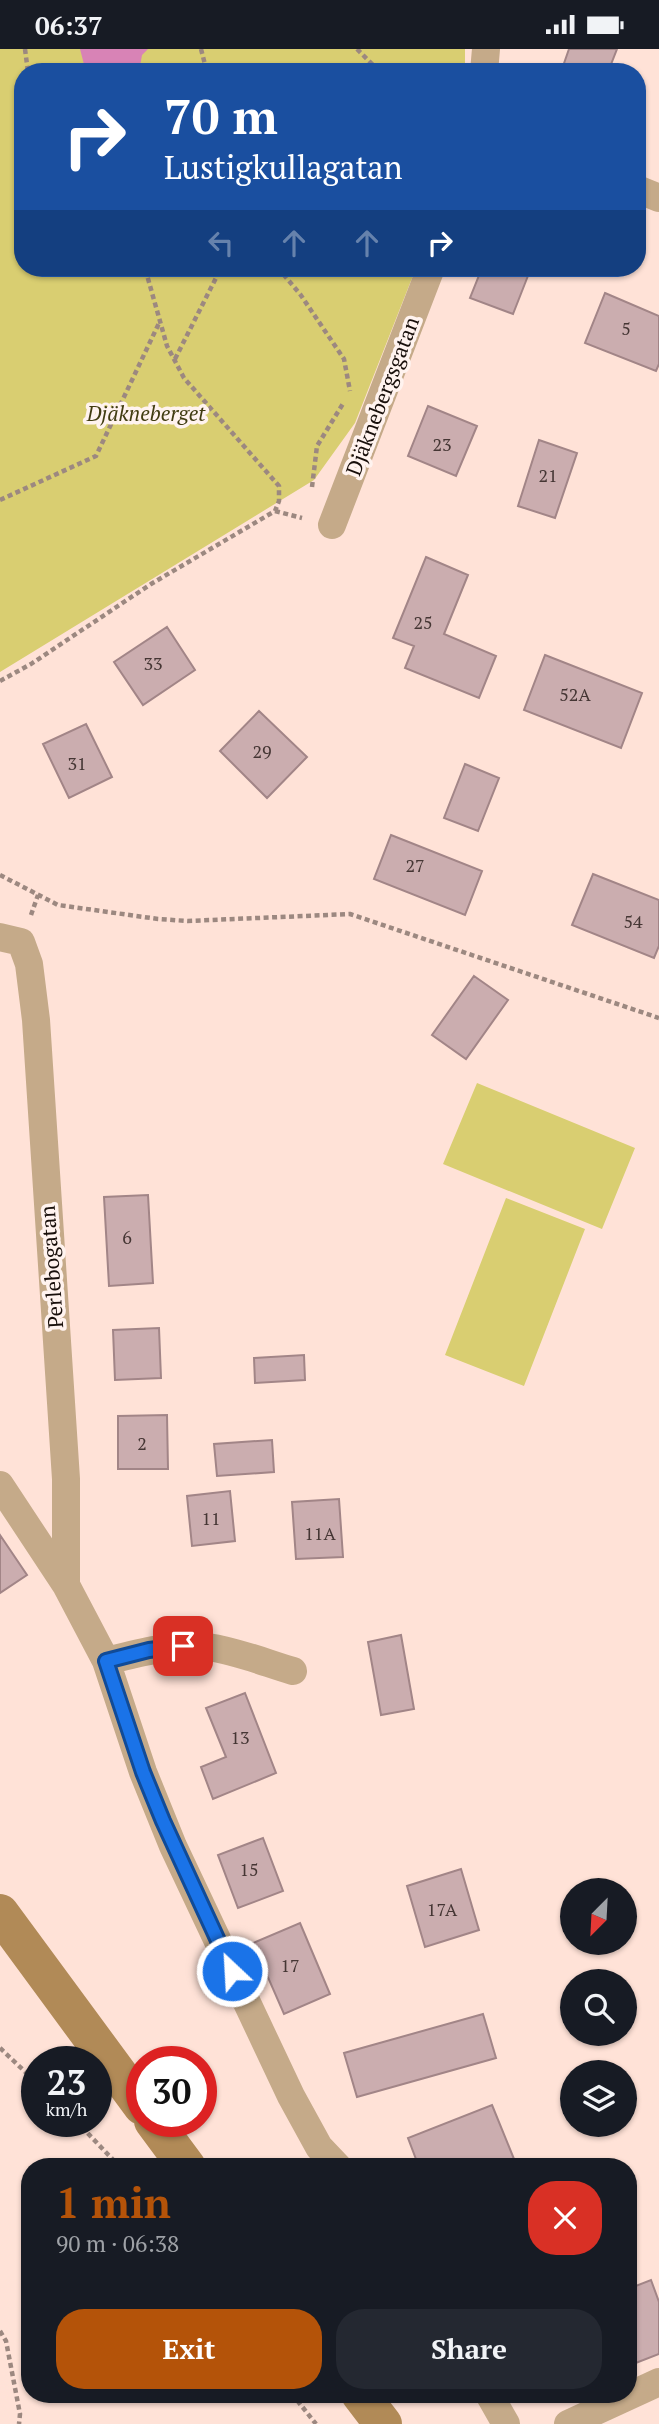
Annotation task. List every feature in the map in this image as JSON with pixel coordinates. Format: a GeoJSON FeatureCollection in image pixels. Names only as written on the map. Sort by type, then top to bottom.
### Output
{"type":"FeatureCollection","features":[{"type":"Feature","properties":{"kind":"main road"},"geometry":{"type":"LineString","coordinates":[[0,1913],[126,2084]]}},
{"type":"Feature","properties":{"kind":"main road"},"geometry":{"type":"LineString","coordinates":[[165,2137],[180,2158]]}},
{"type":"Feature","properties":{"kind":"main road"},"geometry":{"type":"LineString","coordinates":[[367,2403],[383,2424]]}},
{"type":"Feature","properties":{"kind":"street","name":"Djäknebergsgatan"},"geometry":{"type":"LineString","coordinates":[[332,525],[428,277]]}},
{"type":"Feature","properties":{"kind":"street","name":"Perlebogatan"},"geometry":{"type":"LineString","coordinates":[[12,943],[29,964],[36,1020],[66,1479],[66,1585]]}},
{"type":"Feature","properties":{"kind":"street"},"geometry":{"type":"LineString","coordinates":[[0,1485],[66,1585],[106,1661],[143,1772],[179,1858],[291,2096],[319,2147],[329,2158]]}},
{"type":"Feature","properties":{"kind":"street"},"geometry":{"type":"LineString","coordinates":[[106,1661],[149,1650],[183,1646],[210,1647],[293,1671]]}},
{"type":"Feature","properties":{"kind":"street"},"geometry":{"type":"LineString","coordinates":[[637,2392],[659,2382]]}},
{"type":"Feature","properties":{"kind":"street"},"geometry":{"type":"LineString","coordinates":[[494,2403],[506,2424]]}},
{"type":"Feature","properties":{"kind":"street"},"geometry":{"type":"LineString","coordinates":[[568,2424],[614,2403]]}},
{"type":"Feature","properties":{"kind":"path"},"geometry":{"type":"LineString","coordinates":[[357,49],[371,63]]}},
{"type":"Feature","properties":{"kind":"path"},"geometry":{"type":"LineString","coordinates":[[0,681],[31,664],[151,584],[275,511],[279,501],[279,486],[184,378],[167,347],[148,277]]}},
{"type":"Feature","properties":{"kind":"path"},"geometry":{"type":"LineString","coordinates":[[175,360],[216,277]]}},
{"type":"Feature","properties":{"kind":"path"},"geometry":{"type":"LineString","coordinates":[[286,277],[344,359],[350,391],[317,446],[310,495]]}},
{"type":"Feature","properties":{"kind":"path"},"geometry":{"type":"LineString","coordinates":[[0,501],[96,456],[160,321]]}},
{"type":"Feature","properties":{"kind":"path"},"geometry":{"type":"LineString","coordinates":[[0,875],[58,905],[158,919],[188,921],[350,914],[659,1018]]}},
{"type":"Feature","properties":{"kind":"path"},"geometry":{"type":"LineString","coordinates":[[0,2048],[21,2068]]}},
{"type":"Feature","properties":{"kind":"path"},"geometry":{"type":"LineString","coordinates":[[91,2137],[111,2158]]}},
{"type":"Feature","properties":{"kind":"path"},"geometry":{"type":"LineString","coordinates":[[0,2332],[6,2341],[20,2414],[19,2424]]}},
{"type":"Feature","properties":{"kind":"path"},"geometry":{"type":"LineString","coordinates":[[299,2403],[316,2424]]}},
{"type":"Feature","properties":{"kind":"green space","name":"Djäkneberget"},"geometry":{"type":"Polygon","coordinates":[[[0,49],[465,49],[465,63],[14,63],[14,277],[412,277],[355,423],[314,480],[0,672],[0,49]]]}},
{"type":"Feature","properties":{"kind":"green space"},"geometry":{"type":"Polygon","coordinates":[[[477,1083],[635,1148],[602,1229],[443,1164],[477,1083]]]}},
{"type":"Feature","properties":{"kind":"green space"},"geometry":{"type":"Polygon","coordinates":[[[506,1198],[585,1229],[524,1386],[445,1355],[506,1198]]]}},
{"type":"Feature","properties":{"kind":"shaded area"},"geometry":{"type":"Polygon","coordinates":[[[80,49],[148,49],[142,55],[141,63],[84,63],[80,49]]]}},
{"type":"Feature","properties":{"kind":"building"},"geometry":{"type":"Polygon","coordinates":[[[569,49],[617,49],[612,63],[564,63],[569,49]]]}},
{"type":"Feature","properties":{"kind":"building"},"geometry":{"type":"Polygon","coordinates":[[[478,277],[527,277],[513,314],[470,298],[478,277]]]}},
{"type":"Feature","properties":{"kind":"building"},"geometry":{"type":"Polygon","coordinates":[[[605,293],[659,316],[659,364],[656,371],[585,343],[605,293]]]}},
{"type":"Feature","properties":{"kind":"building"},"geometry":{"type":"Polygon","coordinates":[[[428,406],[477,426],[456,476],[408,456],[428,406]]]}},
{"type":"Feature","properties":{"kind":"building"},"geometry":{"type":"Polygon","coordinates":[[[539,440],[577,453],[555,518],[518,506],[539,440]]]}},
{"type":"Feature","properties":{"kind":"building"},"geometry":{"type":"Polygon","coordinates":[[[426,557],[468,575],[444,634],[496,656],[479,698],[405,668],[414,646],[393,638],[426,557]]]}},
{"type":"Feature","properties":{"kind":"building"},"geometry":{"type":"Polygon","coordinates":[[[167,627],[195,670],[143,705],[114,662],[167,627]]]}},
{"type":"Feature","properties":{"kind":"building"},"geometry":{"type":"Polygon","coordinates":[[[545,655],[642,693],[621,748],[524,710],[545,655]]]}},
{"type":"Feature","properties":{"kind":"building"},"geometry":{"type":"Polygon","coordinates":[[[259,711],[307,757],[267,798],[220,751],[259,711]]]}},
{"type":"Feature","properties":{"kind":"building"},"geometry":{"type":"Polygon","coordinates":[[[86,724],[112,777],[69,798],[43,744],[86,724]]]}},
{"type":"Feature","properties":{"kind":"building"},"geometry":{"type":"Polygon","coordinates":[[[465,764],[499,778],[478,831],[444,818],[465,764]]]}},
{"type":"Feature","properties":{"kind":"building"},"geometry":{"type":"Polygon","coordinates":[[[391,835],[482,871],[465,915],[374,879],[391,835]]]}},
{"type":"Feature","properties":{"kind":"building"},"geometry":{"type":"Polygon","coordinates":[[[593,874],[659,900],[659,946],[654,958],[572,925],[593,874]]]}},
{"type":"Feature","properties":{"kind":"building"},"geometry":{"type":"Polygon","coordinates":[[[474,976],[508,1000],[466,1059],[432,1035],[474,976]]]}},
{"type":"Feature","properties":{"kind":"building"},"geometry":{"type":"Polygon","coordinates":[[[148,1195],[153,1283],[109,1286],[104,1197],[148,1195]]]}},
{"type":"Feature","properties":{"kind":"building"},"geometry":{"type":"Polygon","coordinates":[[[159,1328],[161,1378],[115,1380],[113,1330],[159,1328]]]}},
{"type":"Feature","properties":{"kind":"building"},"geometry":{"type":"Polygon","coordinates":[[[304,1355],[305,1380],[255,1383],[254,1358],[304,1355]]]}},
{"type":"Feature","properties":{"kind":"building"},"geometry":{"type":"Polygon","coordinates":[[[167,1415],[168,1469],[118,1469],[118,1416],[167,1415]]]}},
{"type":"Feature","properties":{"kind":"building"},"geometry":{"type":"Polygon","coordinates":[[[272,1440],[274,1472],[217,1476],[214,1444],[272,1440]]]}},
{"type":"Feature","properties":{"kind":"building"},"geometry":{"type":"Polygon","coordinates":[[[230,1491],[235,1541],[192,1546],[187,1496],[230,1491]]]}},
{"type":"Feature","properties":{"kind":"building"},"geometry":{"type":"Polygon","coordinates":[[[339,1499],[343,1557],[296,1559],[292,1502],[339,1499]]]}},
{"type":"Feature","properties":{"kind":"building"},"geometry":{"type":"Polygon","coordinates":[[[0,1535],[27,1575],[0,1593],[0,1535]]]}},
{"type":"Feature","properties":{"kind":"building"},"geometry":{"type":"Polygon","coordinates":[[[401,1635],[414,1709],[381,1715],[368,1642],[401,1635]]]}},
{"type":"Feature","properties":{"kind":"building"},"geometry":{"type":"Polygon","coordinates":[[[245,1693],[276,1773],[213,1799],[201,1767],[226,1757],[206,1708],[245,1693]]]}},
{"type":"Feature","properties":{"kind":"building"},"geometry":{"type":"Polygon","coordinates":[[[263,1838],[283,1891],[238,1908],[218,1855],[263,1838]]]}},
{"type":"Feature","properties":{"kind":"building"},"geometry":{"type":"Polygon","coordinates":[[[461,1869],[479,1930],[425,1947],[407,1886],[461,1869]]]}},
{"type":"Feature","properties":{"kind":"building"},"geometry":{"type":"Polygon","coordinates":[[[300,1923],[330,1994],[284,2014],[253,1943],[300,1923]]]}},
{"type":"Feature","properties":{"kind":"building"},"geometry":{"type":"Polygon","coordinates":[[[483,2014],[496,2058],[357,2097],[344,2053],[483,2014]]]}},
{"type":"Feature","properties":{"kind":"building"},"geometry":{"type":"Polygon","coordinates":[[[492,2105],[514,2158],[416,2158],[408,2138],[492,2105]]]}},
{"type":"Feature","properties":{"kind":"building"},"geometry":{"type":"Polygon","coordinates":[[[651,2280],[659,2302],[659,2354],[637,2363],[637,2285],[651,2280]]]}},
{"type":"Feature","properties":{"kind":"route"},"geometry":{"type":"LineString","coordinates":[[183,1646],[149,1650],[106,1661],[143,1772],[173,1846],[232,1971]]}}]}
